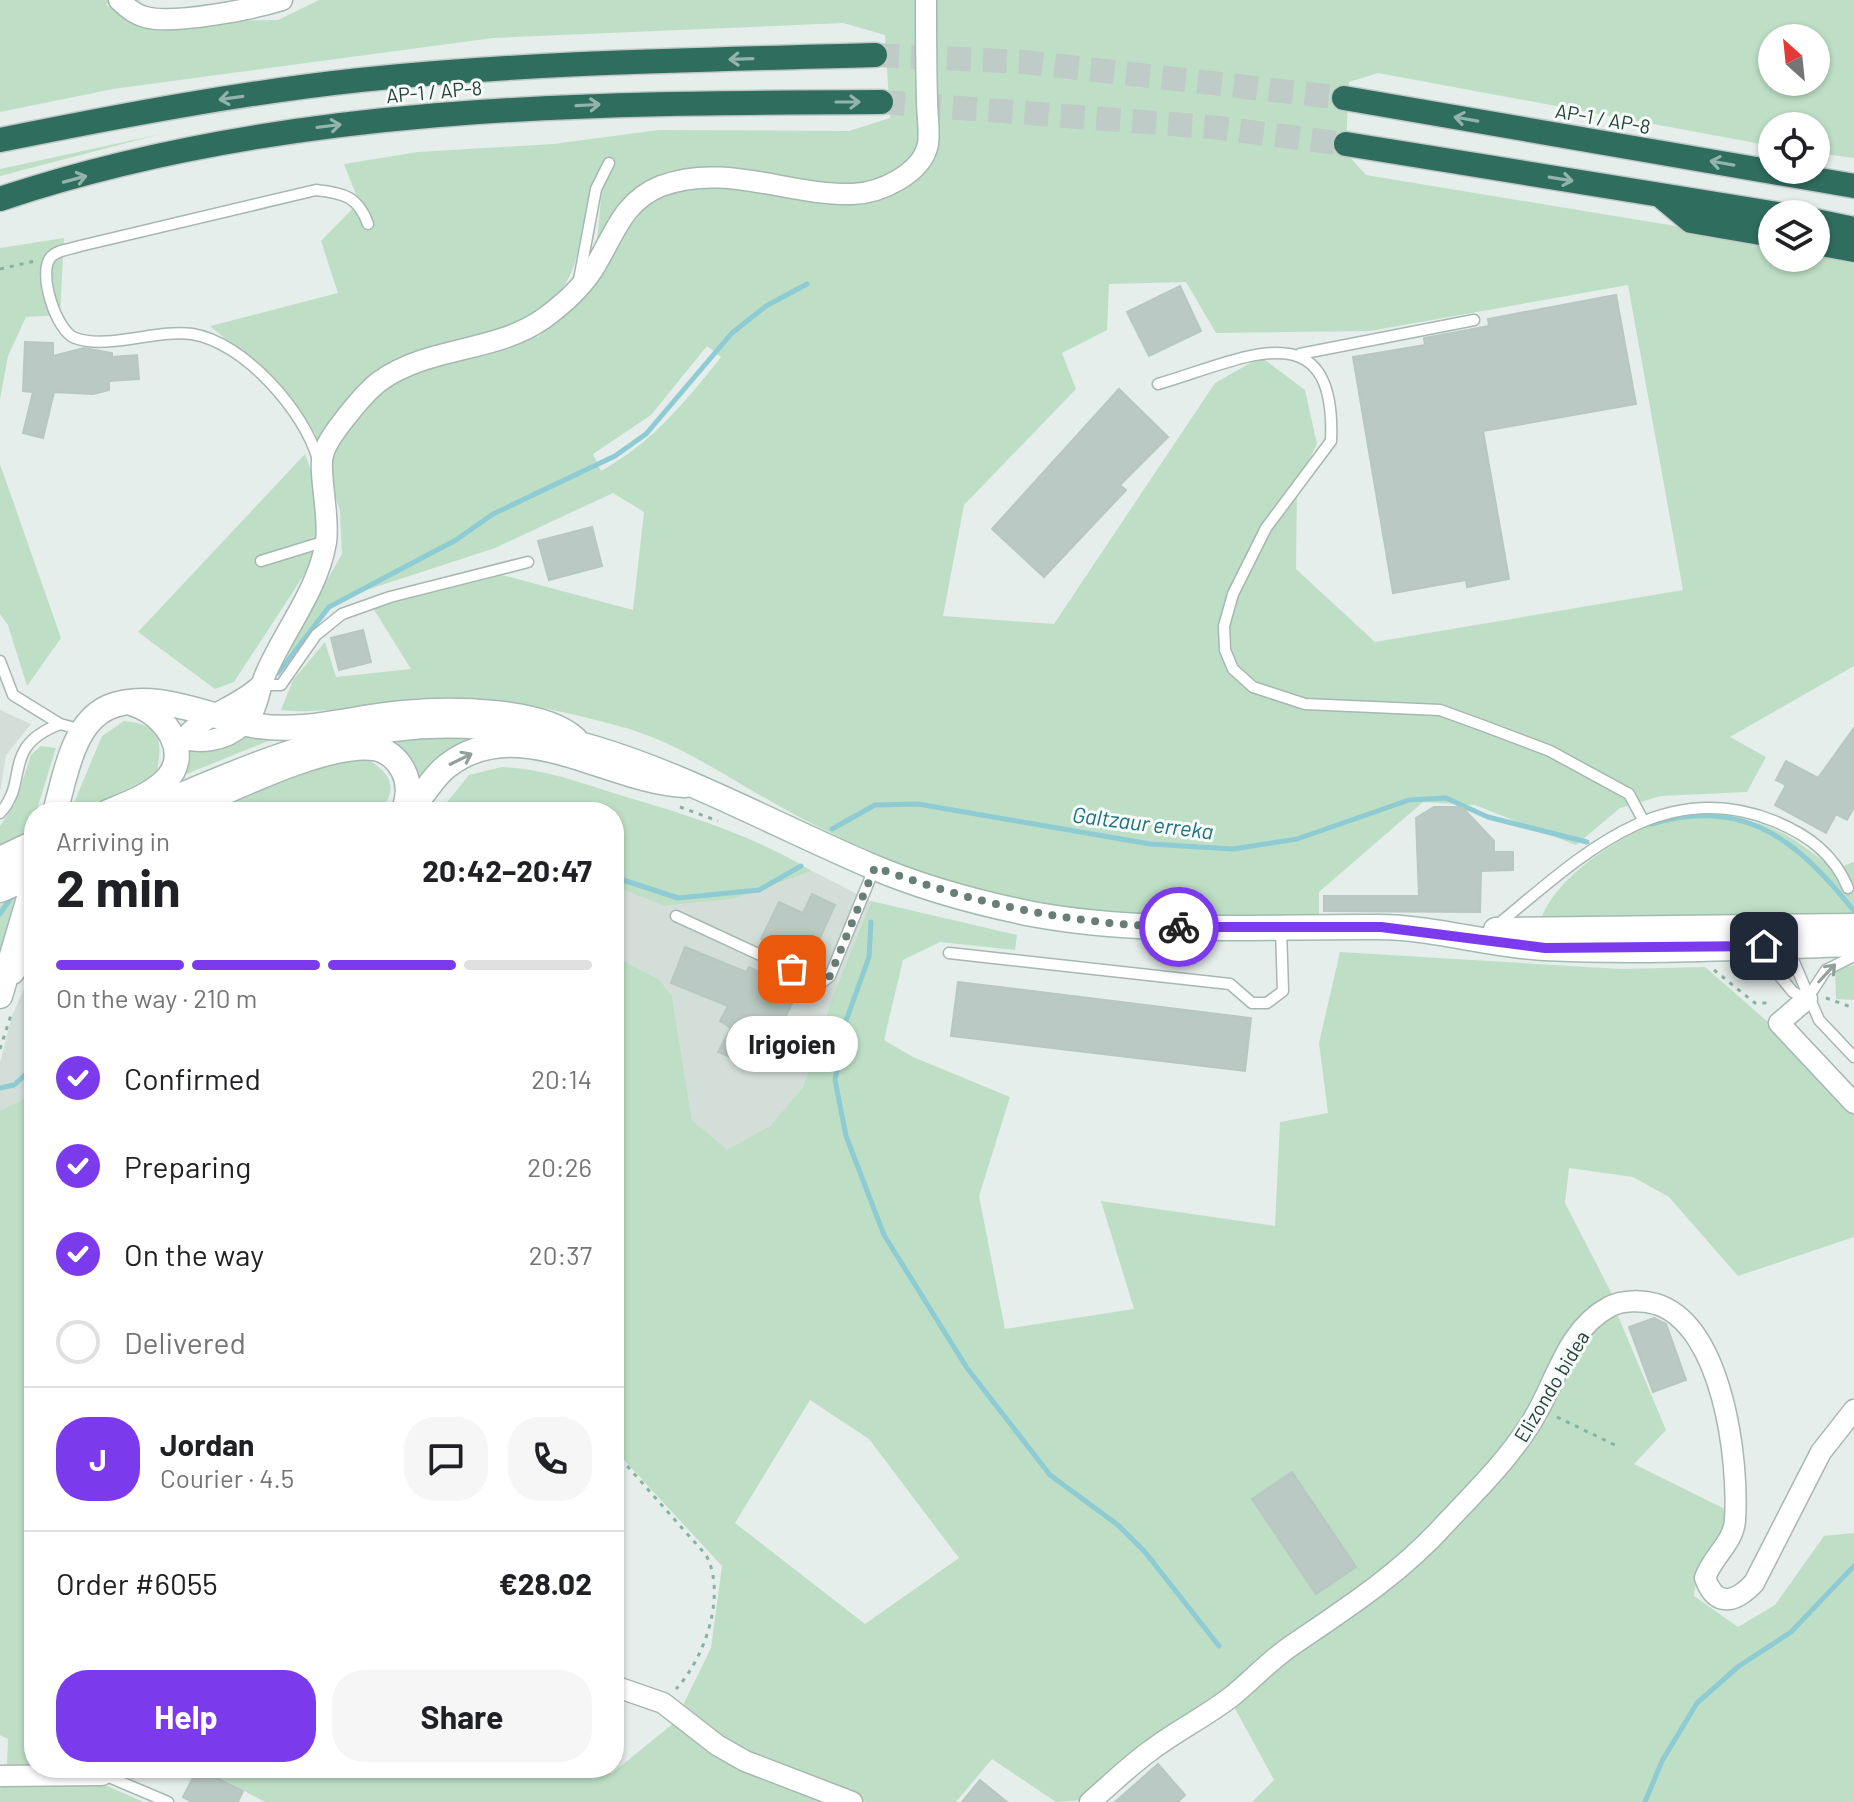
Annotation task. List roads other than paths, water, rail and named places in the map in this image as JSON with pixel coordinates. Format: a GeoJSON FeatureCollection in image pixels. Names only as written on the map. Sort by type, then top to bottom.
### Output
{"type":"FeatureCollection","features":[{"type":"Feature","properties":{"kind":"highway","name":"AP-1 / AP-8"},"geometry":{"type":"LineString","coordinates":[[0,140],[153,109],[359,80],[559,65],[875,55]]}},
{"type":"Feature","properties":{"kind":"highway","name":"AP-1 / AP-8"},"geometry":{"type":"LineString","coordinates":[[1344,98],[1854,186]]}},
{"type":"Feature","properties":{"kind":"highway","name":"AP-1 / AP-8"},"geometry":{"type":"LineString","coordinates":[[0,199],[150,159],[277,132],[418,115],[637,103],[881,102]]}},
{"type":"Feature","properties":{"kind":"highway"},"geometry":{"type":"LineString","coordinates":[[1346,144],[1758,211]]}},
{"type":"Feature","properties":{"kind":"highway"},"geometry":{"type":"LineString","coordinates":[[1659,195],[1691,221],[1758,233]]}},
{"type":"Feature","properties":{"kind":"highway"},"geometry":{"type":"LineString","coordinates":[[1830,224],[1854,229]]}},
{"type":"Feature","properties":{"kind":"highway"},"geometry":{"type":"LineString","coordinates":[[1830,246],[1854,250]]}},
{"type":"Feature","properties":{"kind":"main road"},"geometry":{"type":"LineString","coordinates":[[57,802],[72,727],[124,703],[150,701],[277,728],[323,726],[403,713],[484,713],[544,723],[566,731],[576,741]]}},
{"type":"Feature","properties":{"kind":"main road"},"geometry":{"type":"LineString","coordinates":[[124,703],[150,711],[178,742],[173,771],[166,781],[127,802]]}},
{"type":"Feature","properties":{"kind":"main road"},"geometry":{"type":"LineString","coordinates":[[166,802],[275,756],[392,729],[494,726],[576,741],[693,785],[875,867],[973,900],[1081,921],[1156,927],[1381,927],[1545,948],[1698,947],[1783,952],[1854,944]]}},
{"type":"Feature","properties":{"kind":"main road"},"geometry":{"type":"LineString","coordinates":[[413,802],[446,766],[473,753],[502,745],[563,752],[648,781],[693,785]]}},
{"type":"Feature","properties":{"kind":"main road"},"geometry":{"type":"LineString","coordinates":[[205,802],[307,761],[344,750],[377,748],[396,759],[405,775],[406,802]]}},
{"type":"Feature","properties":{"kind":"main road"},"geometry":{"type":"LineString","coordinates":[[1,994],[9,959],[20,873]]}},
{"type":"Feature","properties":{"kind":"main road"},"geometry":{"type":"LineString","coordinates":[[1445,933],[1854,926]]}},
{"type":"Feature","properties":{"kind":"main road"},"geometry":{"type":"LineString","coordinates":[[1572,929],[1598,936],[1783,952],[1854,936]]}},
{"type":"Feature","properties":{"kind":"main road"},"geometry":{"type":"LineString","coordinates":[[9,959],[24,939]]}},
{"type":"Feature","properties":{"kind":"main road"},"geometry":{"type":"LineString","coordinates":[[1,994],[24,956]]}},
{"type":"Feature","properties":{"kind":"street"},"geometry":{"type":"LineString","coordinates":[[119,0],[146,17],[166,19],[257,7],[282,0]]}},
{"type":"Feature","properties":{"kind":"street"},"geometry":{"type":"LineString","coordinates":[[178,742],[214,740],[244,723],[316,576],[326,541],[327,493],[322,455],[350,412],[379,382],[427,356],[475,346],[526,330],[577,288],[591,272],[631,202],[660,187],[694,177],[724,177],[853,194],[878,189],[912,168],[928,145],[926,0]]}},
{"type":"Feature","properties":{"kind":"street"},"geometry":{"type":"LineString","coordinates":[[178,742],[212,716],[260,690]]}},
{"type":"Feature","properties":{"kind":"street"},"geometry":{"type":"LineString","coordinates":[[260,690],[266,714],[277,728]]}},
{"type":"Feature","properties":{"kind":"street"},"geometry":{"type":"LineString","coordinates":[[1816,998],[1779,1023],[1854,1103]]}},
{"type":"Feature","properties":{"kind":"street","name":"Elizondo bidea"},"geometry":{"type":"LineString","coordinates":[[1090,1802],[1150,1751],[1230,1698],[1287,1648],[1391,1578],[1426,1545],[1505,1458],[1539,1409],[1550,1381],[1579,1333],[1602,1312],[1628,1302],[1647,1302],[1676,1314],[1708,1361],[1723,1396],[1735,1522],[1730,1538],[1710,1565],[1705,1578],[1717,1597],[1728,1600],[1741,1597],[1754,1583],[1821,1452],[1854,1410]]}},
{"type":"Feature","properties":{"kind":"street"},"geometry":{"type":"LineString","coordinates":[[624,1689],[663,1703],[717,1745],[745,1761],[852,1802]]}},
{"type":"Feature","properties":{"kind":"street"},"geometry":{"type":"LineString","coordinates":[[0,1776],[24,1775]]}},
{"type":"Feature","properties":{"kind":"lane"},"geometry":{"type":"LineString","coordinates":[[577,288],[596,189],[609,163]]}},
{"type":"Feature","properties":{"kind":"lane"},"geometry":{"type":"LineString","coordinates":[[327,493],[314,446],[302,421],[277,389],[245,361],[221,344],[192,334],[96,341],[74,338],[60,324],[48,290],[46,265],[53,254],[80,246],[316,190],[345,193],[354,199],[368,224]]}},
{"type":"Feature","properties":{"kind":"lane"},"geometry":{"type":"LineString","coordinates":[[1158,384],[1279,350],[1300,354],[1474,320]]}},
{"type":"Feature","properties":{"kind":"lane"},"geometry":{"type":"LineString","coordinates":[[1300,354],[1318,369],[1332,423],[1331,441],[1266,528],[1233,594],[1224,626],[1225,650],[1233,669],[1253,687],[1305,704],[1440,710],[1455,715],[1550,751],[1629,794],[1643,820]]}},
{"type":"Feature","properties":{"kind":"lane"},"geometry":{"type":"LineString","coordinates":[[261,561],[326,541]]}},
{"type":"Feature","properties":{"kind":"lane"},"geometry":{"type":"LineString","coordinates":[[260,690],[281,685],[316,635],[342,614],[528,562]]}},
{"type":"Feature","properties":{"kind":"lane"},"geometry":{"type":"LineString","coordinates":[[0,661],[13,695],[72,727]]}},
{"type":"Feature","properties":{"kind":"lane"},"geometry":{"type":"LineString","coordinates":[[0,813],[6,806],[21,754],[38,735],[72,727]]}},
{"type":"Feature","properties":{"kind":"lane"},"geometry":{"type":"LineString","coordinates":[[1492,930],[1615,833],[1643,820],[1706,807],[1746,809],[1789,827],[1825,850],[1840,870],[1848,888]]}},
{"type":"Feature","properties":{"kind":"lane"},"geometry":{"type":"LineString","coordinates":[[676,916],[821,983],[830,976],[875,867]]}},
{"type":"Feature","properties":{"kind":"lane"},"geometry":{"type":"LineString","coordinates":[[949,953],[1230,984],[1252,1003],[1267,1003],[1283,991],[1281,929]]}},
{"type":"Feature","properties":{"kind":"lane"},"geometry":{"type":"LineString","coordinates":[[1783,952],[1816,998]]}},
{"type":"Feature","properties":{"kind":"lane"},"geometry":{"type":"LineString","coordinates":[[1783,952],[1793,992],[1816,998]]}},
{"type":"Feature","properties":{"kind":"lane"},"geometry":{"type":"LineString","coordinates":[[1854,956],[1826,970],[1816,998],[1819,1020],[1854,1057]]}},
{"type":"Feature","properties":{"kind":"lane"},"geometry":{"type":"LineString","coordinates":[[120,1778],[168,1802]]}},
{"type":"Feature","properties":{"kind":"waterway"},"geometry":{"type":"LineString","coordinates":[[278,673],[329,607],[456,540],[493,514],[615,456],[646,434],[732,333],[766,306],[807,284]]}},
{"type":"Feature","properties":{"kind":"waterway","name":"Galtzaur erreka"},"geometry":{"type":"LineString","coordinates":[[832,829],[875,805],[918,804],[1150,844],[1233,849],[1297,839],[1409,800],[1446,798],[1488,817],[1587,842]]}},
{"type":"Feature","properties":{"kind":"waterway","name":"Galtzaur erreka"},"geometry":{"type":"LineString","coordinates":[[1652,824],[1685,817],[1715,816],[1742,821],[1767,831],[1812,864],[1854,911]]}},
{"type":"Feature","properties":{"kind":"waterway","name":"Galtzaur erreka"},"geometry":{"type":"LineString","coordinates":[[624,880],[678,898],[759,890],[801,866]]}},
{"type":"Feature","properties":{"kind":"waterway"},"geometry":{"type":"LineString","coordinates":[[0,914],[14,893]]}},
{"type":"Feature","properties":{"kind":"waterway"},"geometry":{"type":"LineString","coordinates":[[871,922],[869,957],[846,1021],[835,1080],[846,1136],[884,1235],[967,1368],[1050,1475],[1118,1525],[1145,1552],[1219,1646]]}},
{"type":"Feature","properties":{"kind":"waterway","name":"Galtzaur erreka"},"geometry":{"type":"LineString","coordinates":[[0,1088],[14,1085],[24,1076]]}},
{"type":"Feature","properties":{"kind":"waterway"},"geometry":{"type":"LineString","coordinates":[[1645,1802],[1662,1761],[1697,1703],[1739,1666],[1791,1632],[1854,1566]]}},
{"type":"Feature","properties":{"kind":"tunnel"},"geometry":{"type":"LineString","coordinates":[[875,55],[1025,62],[1344,98]]}},
{"type":"Feature","properties":{"kind":"tunnel"},"geometry":{"type":"LineString","coordinates":[[881,102],[1211,127],[1346,144]]}},
{"type":"Feature","properties":{"kind":"place","name":"Irigoien"},"geometry":{"type":"Point","coordinates":[792,969]}}]}
